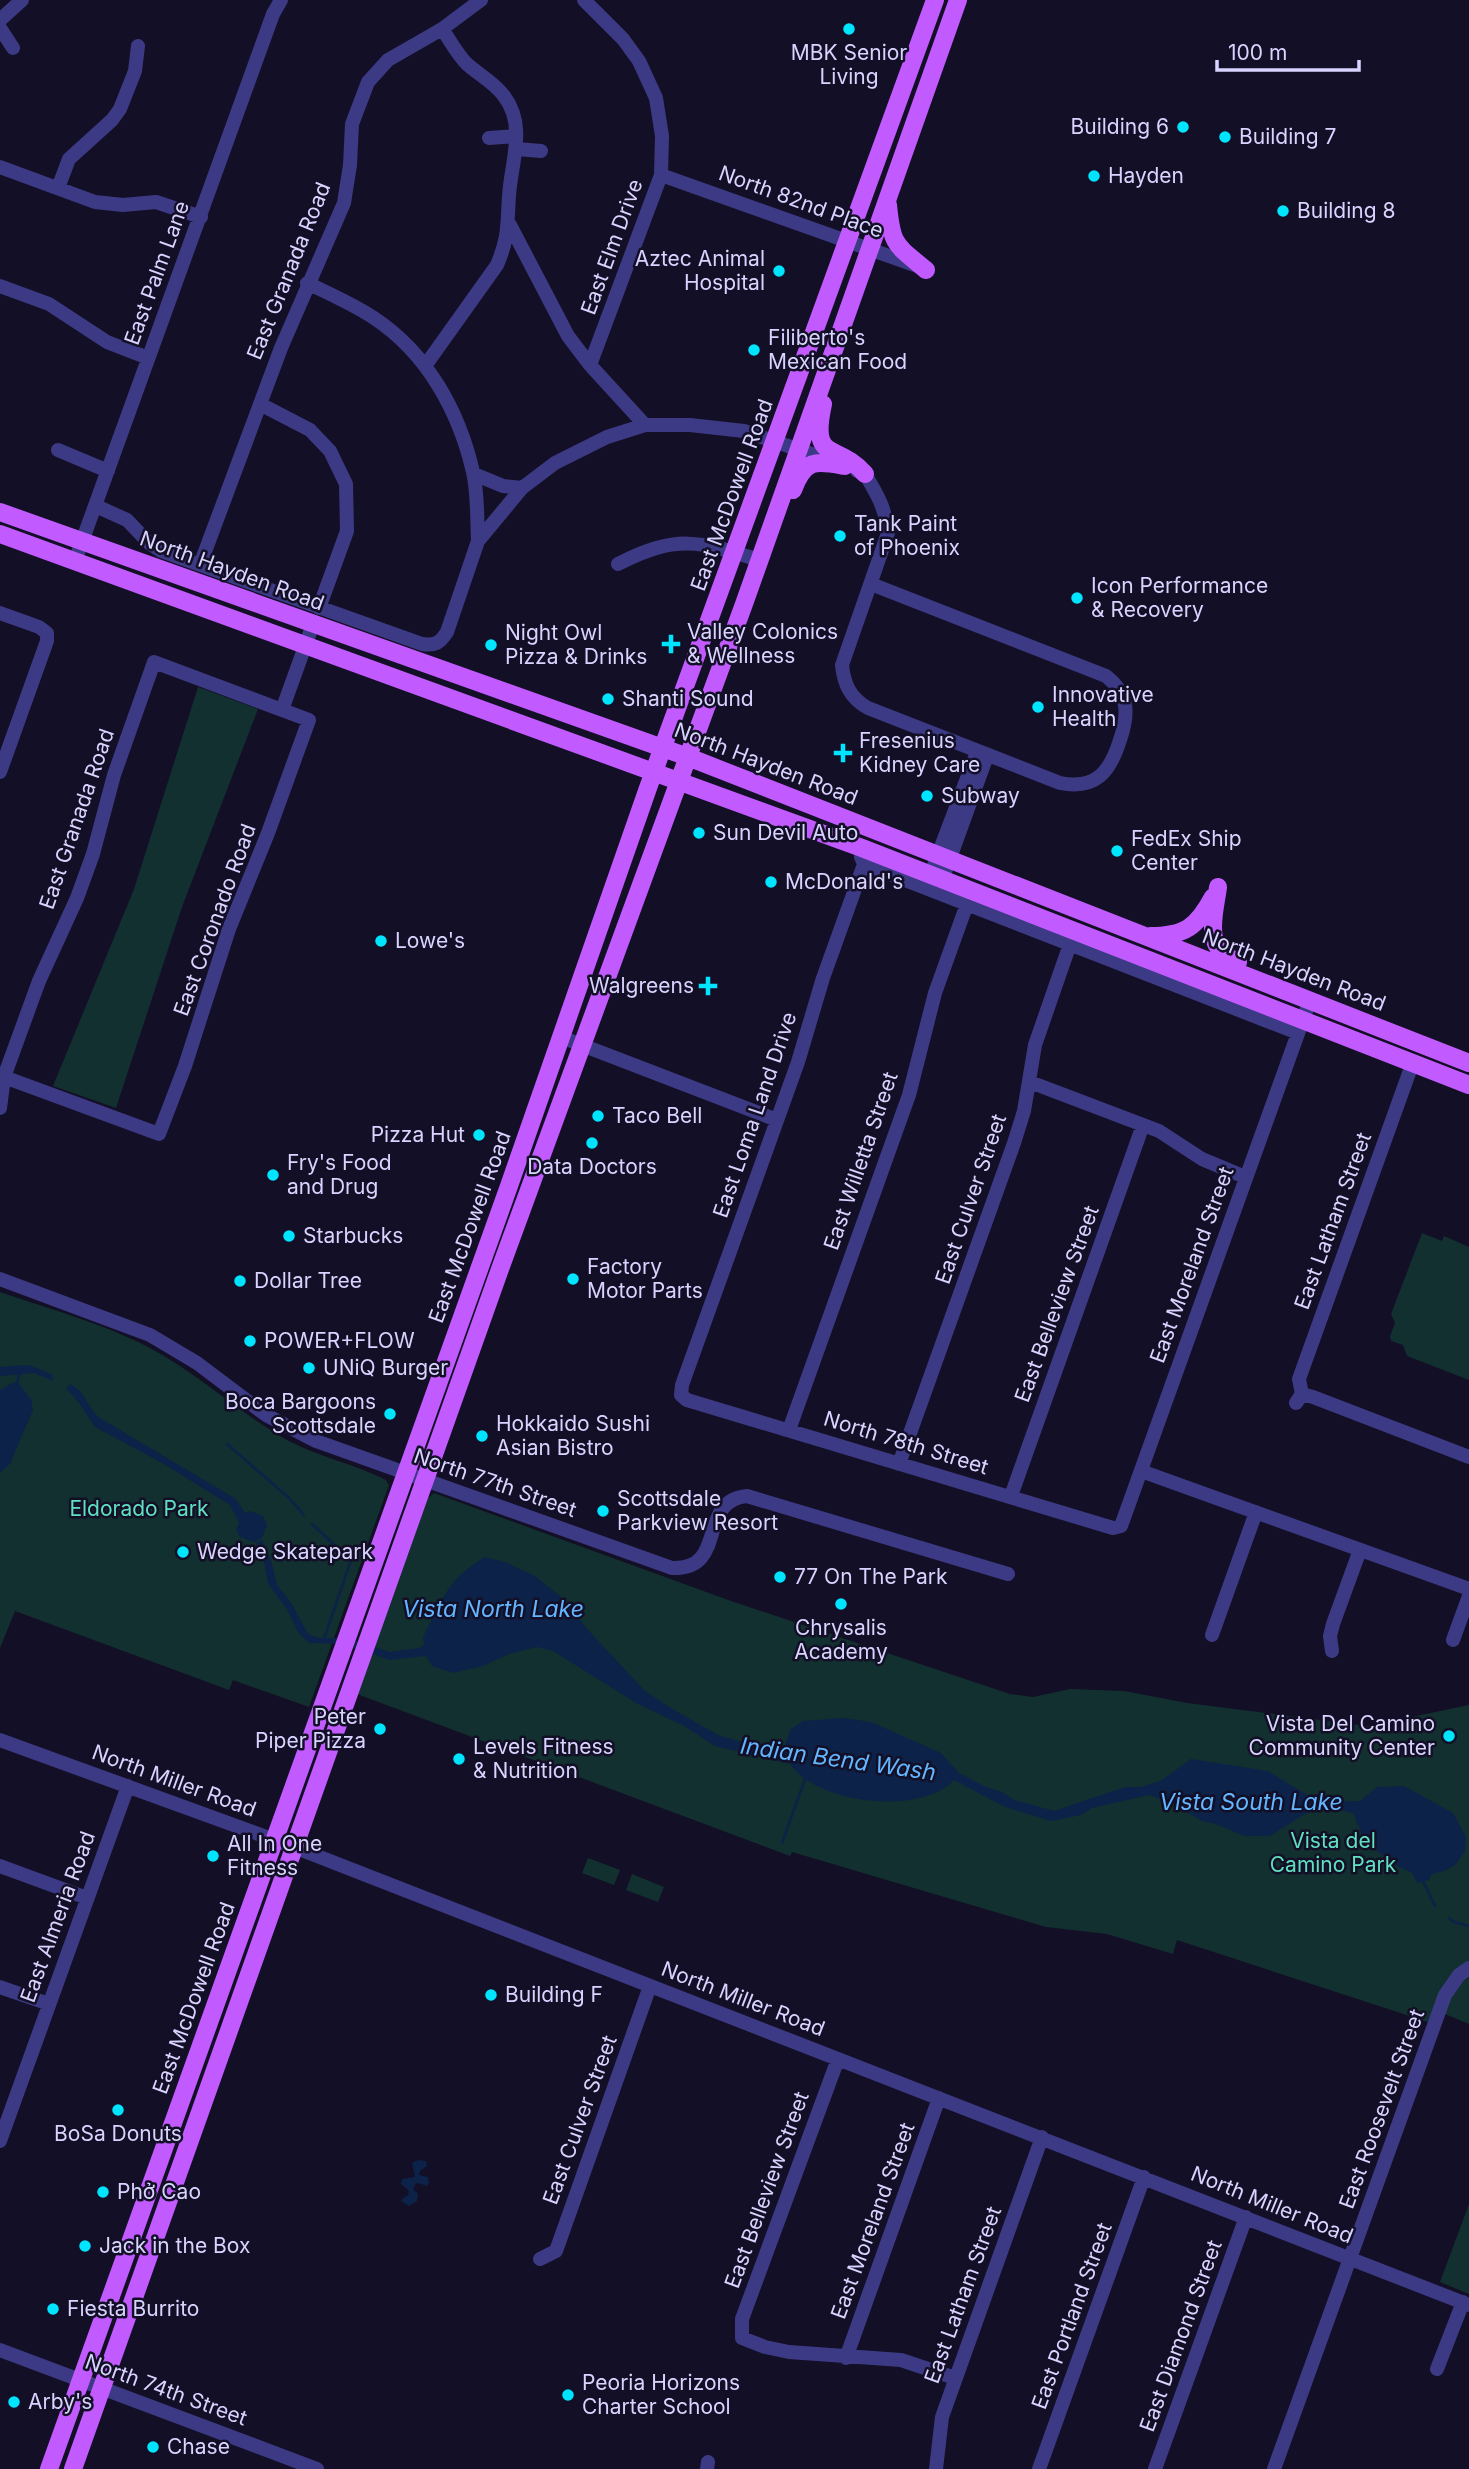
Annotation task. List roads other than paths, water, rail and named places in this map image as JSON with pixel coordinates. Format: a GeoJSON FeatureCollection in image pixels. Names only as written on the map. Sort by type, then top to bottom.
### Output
{"type":"FeatureCollection","features":[{"type":"Feature","properties":{"kind":"main road","name":"East McDowell Road"},"geometry":{"type":"LineString","coordinates":[[49,2469],[655,772],[935,0]]}},
{"type":"Feature","properties":{"kind":"main road","name":"East McDowell Road"},"geometry":{"type":"LineString","coordinates":[[73,2469],[425,1480],[771,528],[958,0]]}},
{"type":"Feature","properties":{"kind":"main road"},"geometry":{"type":"LineString","coordinates":[[887,199],[893,240],[926,270]]}},
{"type":"Feature","properties":{"kind":"main road"},"geometry":{"type":"LineString","coordinates":[[841,327],[818,426],[819,437],[830,452],[855,462],[865,474]]}},
{"type":"Feature","properties":{"kind":"main road"},"geometry":{"type":"LineString","coordinates":[[771,528],[784,516],[797,479],[805,468],[818,463],[845,466]]}},
{"type":"Feature","properties":{"kind":"main road","name":"North Hayden Road"},"geometry":{"type":"LineString","coordinates":[[0,512],[83,542],[316,616],[688,757],[1469,1063]]}},
{"type":"Feature","properties":{"kind":"main road","name":"North Hayden Road"},"geometry":{"type":"LineString","coordinates":[[0,534],[679,780],[863,856],[936,878],[1187,974],[1300,1026],[1413,1062],[1469,1085]]}},
{"type":"Feature","properties":{"kind":"main road"},"geometry":{"type":"LineString","coordinates":[[1143,936],[1162,936],[1186,931],[1207,909],[1218,887],[1213,931],[1219,951],[1246,965],[1263,981]]}},
{"type":"Feature","properties":{"kind":"main road"},"geometry":{"type":"LineString","coordinates":[[1187,974],[1194,955]]}},
{"type":"Feature","properties":{"kind":"street"},"geometry":{"type":"LineString","coordinates":[[0,20],[22,0]]}},
{"type":"Feature","properties":{"kind":"street","name":"East Palm Lane"},"geometry":{"type":"LineString","coordinates":[[75,561],[273,14],[281,0]]}},
{"type":"Feature","properties":{"kind":"street","name":"East Granada Road"},"geometry":{"type":"LineString","coordinates":[[200,565],[307,283],[344,203],[351,164],[352,124],[368,82],[388,61],[442,29],[481,0]]}},
{"type":"Feature","properties":{"kind":"street","name":"East Elm Drive"},"geometry":{"type":"LineString","coordinates":[[584,0],[622,39],[647,77],[660,115],[662,136],[661,175],[590,365]]}},
{"type":"Feature","properties":{"kind":"street"},"geometry":{"type":"LineString","coordinates":[[0,28],[13,48]]}},
{"type":"Feature","properties":{"kind":"street"},"geometry":{"type":"LineString","coordinates":[[425,366],[497,265],[505,247],[516,143],[512,108],[505,97],[495,85],[462,58],[442,29]]}},
{"type":"Feature","properties":{"kind":"street"},"geometry":{"type":"LineString","coordinates":[[58,188],[69,159],[112,120],[120,109],[135,71],[138,46]]}},
{"type":"Feature","properties":{"kind":"street"},"geometry":{"type":"LineString","coordinates":[[489,138],[541,151]]}},
{"type":"Feature","properties":{"kind":"street"},"geometry":{"type":"LineString","coordinates":[[0,167],[106,204],[156,202],[201,217]]}},
{"type":"Feature","properties":{"kind":"street","name":"North 82nd Place"},"geometry":{"type":"LineString","coordinates":[[661,175],[926,270]]}},
{"type":"Feature","properties":{"kind":"street"},"geometry":{"type":"LineString","coordinates":[[509,225],[568,336],[590,365],[645,425]]}},
{"type":"Feature","properties":{"kind":"street"},"geometry":{"type":"LineString","coordinates":[[497,265],[517,258],[526,259]]}},
{"type":"Feature","properties":{"kind":"street"},"geometry":{"type":"LineString","coordinates":[[307,283],[374,318],[403,341],[445,395],[474,474],[478,541]]}},
{"type":"Feature","properties":{"kind":"street"},"geometry":{"type":"LineString","coordinates":[[0,286],[49,304],[107,342],[148,358]]}},
{"type":"Feature","properties":{"kind":"street"},"geometry":{"type":"LineString","coordinates":[[260,404],[310,430],[330,451],[346,484],[346,531],[282,710]]}},
{"type":"Feature","properties":{"kind":"street"},"geometry":{"type":"LineString","coordinates":[[96,506],[128,520],[149,543],[161,551],[200,565],[316,616],[433,646],[440,642],[447,632],[478,541],[522,488],[555,463],[607,437],[645,425],[720,427],[776,441],[865,474],[886,515],[887,533],[842,665],[844,682],[852,696],[863,705],[982,754],[1070,785],[1083,784],[1101,775],[1111,764],[1127,712],[1122,694],[1106,676],[871,584]]}},
{"type":"Feature","properties":{"kind":"street"},"geometry":{"type":"LineString","coordinates":[[58,450],[108,471]]}},
{"type":"Feature","properties":{"kind":"street"},"geometry":{"type":"LineString","coordinates":[[474,474],[503,486],[522,488]]}},
{"type":"Feature","properties":{"kind":"street"},"geometry":{"type":"LineString","coordinates":[[618,564],[651,548],[690,542],[716,546],[759,561]]}},
{"type":"Feature","properties":{"kind":"street"},"geometry":{"type":"LineString","coordinates":[[0,613],[39,627],[47,633],[47,641],[0,772]]}},
{"type":"Feature","properties":{"kind":"street","name":"East Granada Road"},"geometry":{"type":"LineString","coordinates":[[0,1108],[4,1077],[39,981],[93,854],[114,775],[153,662],[282,710]]}},
{"type":"Feature","properties":{"kind":"street","name":"East Coronado Road"},"geometry":{"type":"LineString","coordinates":[[4,1077],[159,1134],[186,1066],[229,929],[268,833],[309,720],[282,710]]}},
{"type":"Feature","properties":{"kind":"street"},"geometry":{"type":"LineString","coordinates":[[936,878],[982,754]]}},
{"type":"Feature","properties":{"kind":"street","name":"North Hayden Road"},"geometry":{"type":"LineString","coordinates":[[863,856],[967,904],[1070,944],[1300,1026]]}},
{"type":"Feature","properties":{"kind":"street","name":"East Loma Land Drive"},"geometry":{"type":"LineString","coordinates":[[681,1395],[682,1385],[777,1120],[863,856]]}},
{"type":"Feature","properties":{"kind":"street","name":"East Willetta Street"},"geometry":{"type":"LineString","coordinates":[[789,1430],[909,1095],[929,1011],[967,904]]}},
{"type":"Feature","properties":{"kind":"street","name":"East Culver Street"},"geometry":{"type":"LineString","coordinates":[[899,1464],[1014,1143],[1024,1111],[1035,1045],[1070,944]]}},
{"type":"Feature","properties":{"kind":"street","name":"East Moreland Street"},"geometry":{"type":"LineString","coordinates":[[1121,1527],[1310,1000]]}},
{"type":"Feature","properties":{"kind":"street"},"geometry":{"type":"LineString","coordinates":[[561,1037],[777,1120]]}},
{"type":"Feature","properties":{"kind":"street","name":"East Latham Street"},"geometry":{"type":"LineString","coordinates":[[1413,1062],[1299,1379],[1299,1399],[1469,1457]]}},
{"type":"Feature","properties":{"kind":"street"},"geometry":{"type":"LineString","coordinates":[[1030,1082],[1143,1125],[1172,1138],[1213,1165],[1245,1177]]}},
{"type":"Feature","properties":{"kind":"street","name":"East Belleview Street"},"geometry":{"type":"LineString","coordinates":[[1011,1496],[1143,1125]]}},
{"type":"Feature","properties":{"kind":"street","name":"North 77th Street"},"geometry":{"type":"LineString","coordinates":[[0,1279],[150,1335],[197,1363],[266,1415],[316,1441],[672,1568],[692,1565],[703,1558],[722,1507],[737,1497],[747,1496],[1008,1574]]}},
{"type":"Feature","properties":{"kind":"street","name":"North 78th Street"},"geometry":{"type":"LineString","coordinates":[[681,1395],[687,1400],[899,1464],[1113,1528],[1121,1527]]}},
{"type":"Feature","properties":{"kind":"street"},"geometry":{"type":"LineString","coordinates":[[1141,1471],[1469,1589]]}},
{"type":"Feature","properties":{"kind":"street"},"geometry":{"type":"LineString","coordinates":[[1212,1636],[1256,1512]]}},
{"type":"Feature","properties":{"kind":"street"},"geometry":{"type":"LineString","coordinates":[[1332,1651],[1330,1636],[1333,1624],[1360,1549]]}},
{"type":"Feature","properties":{"kind":"street"},"geometry":{"type":"LineString","coordinates":[[1453,1640],[1469,1596]]}},
{"type":"Feature","properties":{"kind":"street","name":"North Miller Road"},"geometry":{"type":"LineString","coordinates":[[0,1740],[294,1847],[1466,2304]]}},
{"type":"Feature","properties":{"kind":"street","name":"East Almeria Road"},"geometry":{"type":"LineString","coordinates":[[0,2141],[5,2109],[49,2004],[128,1786]]}},
{"type":"Feature","properties":{"kind":"street"},"geometry":{"type":"LineString","coordinates":[[0,1866],[87,1898]]}},
{"type":"Feature","properties":{"kind":"street","name":"East Roosevelt Street"},"geometry":{"type":"LineString","coordinates":[[1274,2469],[1445,1995],[1459,1975],[1469,1968]]}},
{"type":"Feature","properties":{"kind":"street","name":"East Culver Street"},"geometry":{"type":"LineString","coordinates":[[540,2259],[556,2251],[650,1986]]}},
{"type":"Feature","properties":{"kind":"street"},"geometry":{"type":"LineString","coordinates":[[0,1987],[49,2004]]}},
{"type":"Feature","properties":{"kind":"street","name":"East Belleview Street"},"geometry":{"type":"LineString","coordinates":[[838,2059],[742,2319],[742,2338],[789,2352],[846,2358]]}},
{"type":"Feature","properties":{"kind":"street","name":"East Moreland Street"},"geometry":{"type":"LineString","coordinates":[[846,2358],[939,2098]]}},
{"type":"Feature","properties":{"kind":"street","name":"East Latham Street"},"geometry":{"type":"LineString","coordinates":[[936,2469],[942,2417],[1042,2137]]}},
{"type":"Feature","properties":{"kind":"street","name":"East Portland Street"},"geometry":{"type":"LineString","coordinates":[[1039,2469],[1144,2177]]}},
{"type":"Feature","properties":{"kind":"street","name":"East Diamond Street"},"geometry":{"type":"LineString","coordinates":[[1155,2469],[1246,2217]]}},
{"type":"Feature","properties":{"kind":"street"},"geometry":{"type":"LineString","coordinates":[[1437,2369],[1466,2304]]}},
{"type":"Feature","properties":{"kind":"street","name":"North 74th Street"},"geometry":{"type":"LineString","coordinates":[[0,2350],[317,2469]]}},
{"type":"Feature","properties":{"kind":"street"},"geometry":{"type":"LineString","coordinates":[[846,2358],[901,2360],[955,2378]]}},
{"type":"Feature","properties":{"kind":"water"},"geometry":{"type":"Polygon","coordinates":[[[28,1365],[52,1374],[53,1381],[34,1373],[0,1376],[0,1367],[28,1365]]]}},
{"type":"Feature","properties":{"kind":"water"},"geometry":{"type":"Polygon","coordinates":[[[14,1382],[19,1384],[31,1399],[33,1410],[10,1464],[0,1473],[0,1390],[14,1382]]]}},
{"type":"Feature","properties":{"kind":"water"},"geometry":{"type":"Polygon","coordinates":[[[70,1384],[80,1391],[100,1418],[236,1499],[245,1513],[250,1511],[263,1516],[267,1525],[262,1538],[254,1542],[240,1537],[236,1529],[239,1523],[230,1505],[162,1463],[95,1427],[66,1388],[70,1384]]]}},
{"type":"Feature","properties":{"kind":"water"},"geometry":{"type":"Polygon","coordinates":[[[262,1540],[271,1560],[277,1585],[292,1604],[308,1634],[320,1638],[346,1638],[390,1652],[419,1648],[424,1645],[423,1637],[447,1591],[472,1565],[485,1557],[505,1562],[535,1576],[561,1597],[645,1691],[720,1736],[763,1747],[785,1745],[791,1729],[803,1721],[844,1718],[871,1722],[941,1753],[959,1773],[984,1786],[1002,1792],[1014,1800],[1054,1811],[1126,1787],[1141,1787],[1162,1780],[1191,1759],[1268,1771],[1315,1802],[1360,1801],[1377,1787],[1404,1786],[1453,1813],[1466,1837],[1465,1851],[1455,1865],[1432,1874],[1429,1880],[1417,1883],[1412,1873],[1397,1866],[1365,1842],[1353,1813],[1325,1808],[1305,1814],[1270,1836],[1244,1836],[1202,1821],[1169,1802],[1149,1795],[1051,1821],[1005,1807],[954,1780],[939,1791],[918,1798],[895,1801],[845,1796],[803,1778],[790,1764],[715,1746],[684,1726],[636,1703],[553,1651],[537,1647],[509,1654],[483,1666],[453,1673],[432,1666],[426,1656],[390,1660],[343,1644],[309,1643],[298,1632],[287,1609],[268,1584],[264,1562],[256,1543],[262,1540]]]}},
{"type":"Feature","properties":{"kind":"water"},"geometry":{"type":"Polygon","coordinates":[[[418,2160],[426,2161],[427,2166],[419,2175],[428,2177],[429,2183],[427,2186],[418,2183],[415,2185],[413,2189],[418,2194],[417,2201],[409,2206],[401,2201],[409,2191],[401,2184],[402,2179],[415,2177],[412,2163],[418,2160]]]}},
{"type":"Feature","properties":{"kind":"waterway"},"geometry":{"type":"LineString","coordinates":[[17,1383],[20,1372]]}},
{"type":"Feature","properties":{"kind":"waterway"},"geometry":{"type":"LineString","coordinates":[[227,1444],[289,1498],[304,1515]]}},
{"type":"Feature","properties":{"kind":"waterway"},"geometry":{"type":"LineString","coordinates":[[312,1524],[351,1560],[324,1639]]}},
{"type":"Feature","properties":{"kind":"waterway"},"geometry":{"type":"LineString","coordinates":[[782,1843],[805,1779]]}},
{"type":"Feature","properties":{"kind":"waterway","name":"Indian Bend Wash"},"geometry":{"type":"LineString","coordinates":[[1422,1879],[1435,1906]]}},
{"type":"Feature","properties":{"kind":"waterway","name":"Indian Bend Wash"},"geometry":{"type":"LineString","coordinates":[[1449,1918],[1469,1926]]}},
{"type":"Feature","properties":{"kind":"place","name":"MBK Senior Living"},"geometry":{"type":"Point","coordinates":[849,29]}},
{"type":"Feature","properties":{"kind":"place","name":"Building 6"},"geometry":{"type":"Point","coordinates":[1183,127]}},
{"type":"Feature","properties":{"kind":"place","name":"Building 7"},"geometry":{"type":"Point","coordinates":[1225,137]}},
{"type":"Feature","properties":{"kind":"place","name":"Hayden"},"geometry":{"type":"Point","coordinates":[1094,176]}},
{"type":"Feature","properties":{"kind":"place","name":"Building 8"},"geometry":{"type":"Point","coordinates":[1283,211]}},
{"type":"Feature","properties":{"kind":"place","name":"Aztec Animal Hospital"},"geometry":{"type":"Point","coordinates":[779,271]}},
{"type":"Feature","properties":{"kind":"place","name":"Filiberto's Mexican Food"},"geometry":{"type":"Point","coordinates":[754,350]}},
{"type":"Feature","properties":{"kind":"place","name":"Tank Paint of Phoenix"},"geometry":{"type":"Point","coordinates":[840,536]}},
{"type":"Feature","properties":{"kind":"place","name":"Icon Performance & Recovery"},"geometry":{"type":"Point","coordinates":[1077,598]}},
{"type":"Feature","properties":{"kind":"place","name":"Valley Colonics & Wellness"},"geometry":{"type":"Point","coordinates":[671,644]}},
{"type":"Feature","properties":{"kind":"place","name":"Night Owl Pizza & Drinks"},"geometry":{"type":"Point","coordinates":[491,645]}},
{"type":"Feature","properties":{"kind":"place","name":"Shanti Sound"},"geometry":{"type":"Point","coordinates":[608,699]}},
{"type":"Feature","properties":{"kind":"place","name":"Innovative Health"},"geometry":{"type":"Point","coordinates":[1038,707]}},
{"type":"Feature","properties":{"kind":"place","name":"Fresenius Kidney Care"},"geometry":{"type":"Point","coordinates":[843,753]}},
{"type":"Feature","properties":{"kind":"place","name":"Subway"},"geometry":{"type":"Point","coordinates":[927,796]}},
{"type":"Feature","properties":{"kind":"place","name":"Sun Devil Auto"},"geometry":{"type":"Point","coordinates":[699,833]}},
{"type":"Feature","properties":{"kind":"place","name":"FedEx Ship Center"},"geometry":{"type":"Point","coordinates":[1117,851]}},
{"type":"Feature","properties":{"kind":"place","name":"McDonald's"},"geometry":{"type":"Point","coordinates":[771,882]}},
{"type":"Feature","properties":{"kind":"place","name":"Lowe's"},"geometry":{"type":"Point","coordinates":[381,941]}},
{"type":"Feature","properties":{"kind":"place","name":"Walgreens"},"geometry":{"type":"Point","coordinates":[708,986]}},
{"type":"Feature","properties":{"kind":"place","name":"Taco Bell"},"geometry":{"type":"Point","coordinates":[598,1116]}},
{"type":"Feature","properties":{"kind":"place","name":"Pizza Hut"},"geometry":{"type":"Point","coordinates":[479,1135]}},
{"type":"Feature","properties":{"kind":"place","name":"Data Doctors"},"geometry":{"type":"Point","coordinates":[592,1143]}},
{"type":"Feature","properties":{"kind":"place","name":"Fry's Food and Drug"},"geometry":{"type":"Point","coordinates":[273,1175]}},
{"type":"Feature","properties":{"kind":"place","name":"Starbucks"},"geometry":{"type":"Point","coordinates":[289,1236]}},
{"type":"Feature","properties":{"kind":"place","name":"Factory Motor Parts"},"geometry":{"type":"Point","coordinates":[573,1279]}},
{"type":"Feature","properties":{"kind":"place","name":"Dollar Tree"},"geometry":{"type":"Point","coordinates":[240,1281]}},
{"type":"Feature","properties":{"kind":"place","name":"POWER+FLOW"},"geometry":{"type":"Point","coordinates":[250,1341]}},
{"type":"Feature","properties":{"kind":"place","name":"UNiQ Burger"},"geometry":{"type":"Point","coordinates":[309,1368]}},
{"type":"Feature","properties":{"kind":"place","name":"Boca Bargoons Scottsdale"},"geometry":{"type":"Point","coordinates":[390,1414]}},
{"type":"Feature","properties":{"kind":"place","name":"Hokkaido Sushi Asian Bistro"},"geometry":{"type":"Point","coordinates":[482,1436]}},
{"type":"Feature","properties":{"kind":"place","name":"Scottsdale Parkview Resort"},"geometry":{"type":"Point","coordinates":[603,1511]}},
{"type":"Feature","properties":{"kind":"place","name":"Wedge Skatepark"},"geometry":{"type":"Point","coordinates":[183,1552]}},
{"type":"Feature","properties":{"kind":"place","name":"77 On The Park"},"geometry":{"type":"Point","coordinates":[780,1577]}},
{"type":"Feature","properties":{"kind":"place","name":"Chrysalis Academy"},"geometry":{"type":"Point","coordinates":[841,1604]}},
{"type":"Feature","properties":{"kind":"place","name":"Peter Piper Pizza"},"geometry":{"type":"Point","coordinates":[380,1729]}},
{"type":"Feature","properties":{"kind":"place","name":"Vista Del Camino Community Center"},"geometry":{"type":"Point","coordinates":[1449,1736]}},
{"type":"Feature","properties":{"kind":"place","name":"Levels Fitness & Nutrition"},"geometry":{"type":"Point","coordinates":[459,1759]}},
{"type":"Feature","properties":{"kind":"place","name":"All In One Fitness"},"geometry":{"type":"Point","coordinates":[213,1856]}},
{"type":"Feature","properties":{"kind":"place","name":"Building F"},"geometry":{"type":"Point","coordinates":[491,1995]}},
{"type":"Feature","properties":{"kind":"place","name":"BoSa Donuts"},"geometry":{"type":"Point","coordinates":[118,2110]}},
{"type":"Feature","properties":{"kind":"place","name":"Phở Cao"},"geometry":{"type":"Point","coordinates":[103,2192]}},
{"type":"Feature","properties":{"kind":"place","name":"Jack in the Box"},"geometry":{"type":"Point","coordinates":[85,2246]}},
{"type":"Feature","properties":{"kind":"place","name":"Fiesta Burrito"},"geometry":{"type":"Point","coordinates":[53,2309]}},
{"type":"Feature","properties":{"kind":"place","name":"Peoria Horizons Charter School"},"geometry":{"type":"Point","coordinates":[568,2395]}},
{"type":"Feature","properties":{"kind":"place","name":"Arby's"},"geometry":{"type":"Point","coordinates":[14,2402]}},
{"type":"Feature","properties":{"kind":"place","name":"Chase"},"geometry":{"type":"Point","coordinates":[153,2447]}},
{"type":"Feature","properties":{"kind":"park label","name":"Eldorado Park"},"geometry":{"type":"Point","coordinates":[139,1509]}},
{"type":"Feature","properties":{"kind":"park label","name":"Vista del Camino Park"},"geometry":{"type":"Point","coordinates":[1333,1853]}},
{"type":"Feature","properties":{"kind":"water label","name":"Vista North Lake"},"geometry":{"type":"Point","coordinates":[493,1609]}},
{"type":"Feature","properties":{"kind":"water label","name":"Vista South Lake"},"geometry":{"type":"Point","coordinates":[1251,1802]}}]}
